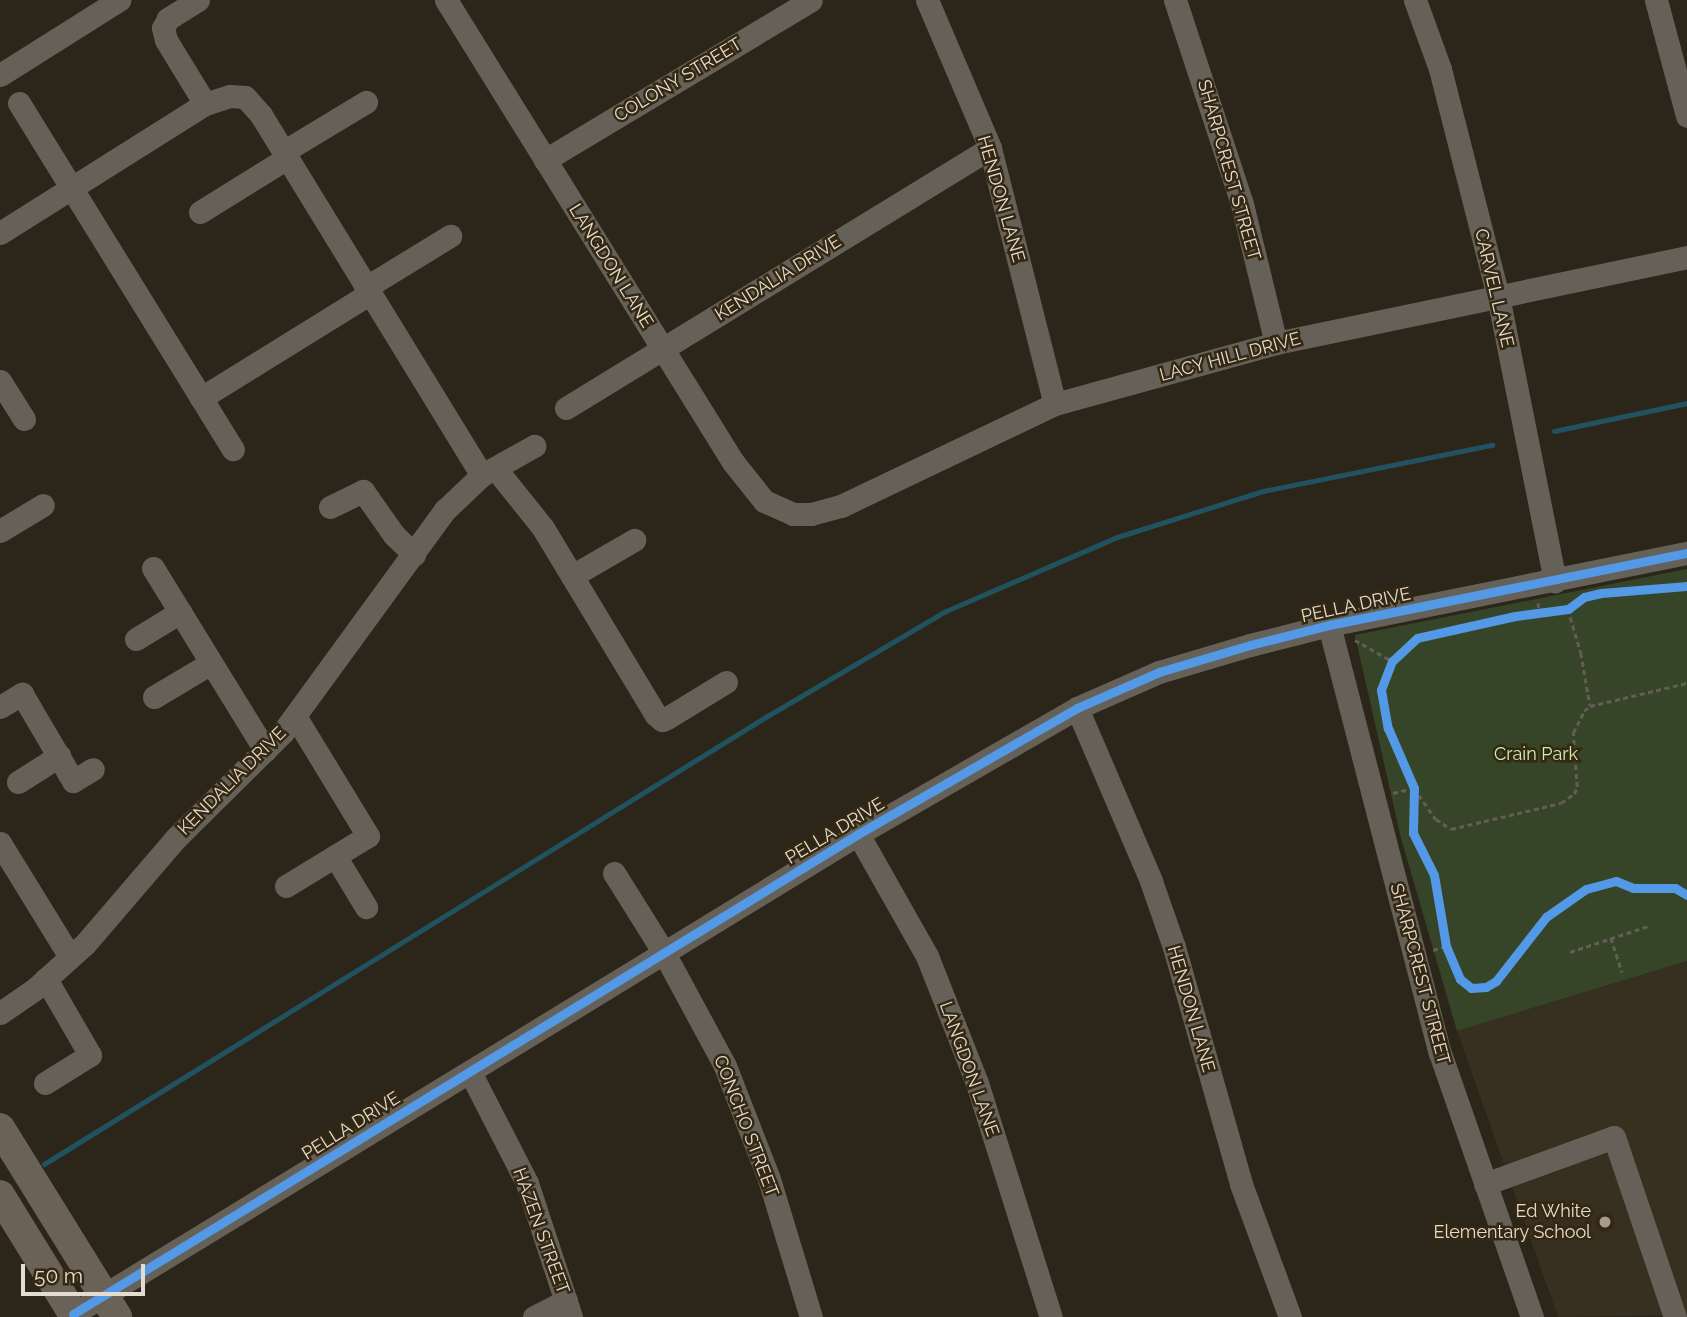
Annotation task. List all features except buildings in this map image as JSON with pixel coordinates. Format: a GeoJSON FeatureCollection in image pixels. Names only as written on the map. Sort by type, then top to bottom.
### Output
{"type":"FeatureCollection","features":[{"type":"Feature","properties":{"kind":"main road"},"geometry":{"type":"LineString","coordinates":[[0,1128],[111,1306]]}},
{"type":"Feature","properties":{"kind":"main road"},"geometry":{"type":"LineString","coordinates":[[0,1195],[74,1315]]}},
{"type":"Feature","properties":{"kind":"street"},"geometry":{"type":"LineString","coordinates":[[0,75],[119,0]]}},
{"type":"Feature","properties":{"kind":"street"},"geometry":{"type":"LineString","coordinates":[[198,0],[167,19],[163,29],[166,40],[205,104]]}},
{"type":"Feature","properties":{"kind":"street","name":"LANGDON LANE"},"geometry":{"type":"LineString","coordinates":[[446,0],[748,484],[764,500],[793,514]]}},
{"type":"Feature","properties":{"kind":"street","name":"COLONY STREET"},"geometry":{"type":"LineString","coordinates":[[545,160],[811,0]]}},
{"type":"Feature","properties":{"kind":"street","name":"HENDON LANE"},"geometry":{"type":"LineString","coordinates":[[927,0],[990,148],[1055,404]]}},
{"type":"Feature","properties":{"kind":"street","name":"SHARPCREST STREET"},"geometry":{"type":"LineString","coordinates":[[1174,0],[1242,204],[1276,343]]}},
{"type":"Feature","properties":{"kind":"street","name":"CARVEL LANE"},"geometry":{"type":"LineString","coordinates":[[1415,0],[1440,69],[1498,296],[1555,581]]}},
{"type":"Feature","properties":{"kind":"street"},"geometry":{"type":"LineString","coordinates":[[1656,0],[1687,116]]}},
{"type":"Feature","properties":{"kind":"street"},"geometry":{"type":"LineString","coordinates":[[0,233],[205,104],[230,96],[245,97],[261,115],[367,291],[488,471],[543,528],[656,715],[662,720],[726,682]]}},
{"type":"Feature","properties":{"kind":"street"},"geometry":{"type":"LineString","coordinates":[[200,212],[366,102]]}},
{"type":"Feature","properties":{"kind":"street"},"geometry":{"type":"LineString","coordinates":[[19,103],[233,449]]}},
{"type":"Feature","properties":{"kind":"street","name":"KENDALIA DRIVE"},"geometry":{"type":"LineString","coordinates":[[566,408],[990,148]]}},
{"type":"Feature","properties":{"kind":"street"},"geometry":{"type":"LineString","coordinates":[[201,398],[450,236]]}},
{"type":"Feature","properties":{"kind":"street","name":"LACY HILL DRIVE"},"geometry":{"type":"LineString","coordinates":[[793,514],[811,514],[841,506],[1055,404],[1276,343],[1687,257]]}},
{"type":"Feature","properties":{"kind":"street"},"geometry":{"type":"LineString","coordinates":[[0,381],[24,419]]}},
{"type":"Feature","properties":{"kind":"street","name":"KENDALIA DRIVE"},"geometry":{"type":"LineString","coordinates":[[0,1013],[46,979],[85,944],[176,838],[265,750],[295,716],[445,510],[488,471],[534,446]]}},
{"type":"Feature","properties":{"kind":"street"},"geometry":{"type":"LineString","coordinates":[[330,507],[363,491],[394,535],[414,554]]}},
{"type":"Feature","properties":{"kind":"street"},"geometry":{"type":"LineString","coordinates":[[0,531],[43,505]]}},
{"type":"Feature","properties":{"kind":"street"},"geometry":{"type":"LineString","coordinates":[[572,576],[634,540]]}},
{"type":"Feature","properties":{"kind":"street","name":"PELLA DRIVE"},"geometry":{"type":"LineString","coordinates":[[74,1315],[111,1306],[470,1072],[859,834],[1077,708],[1159,672],[1329,625],[1687,553]]}},
{"type":"Feature","properties":{"kind":"street"},"geometry":{"type":"LineString","coordinates":[[153,568],[265,750]]}},
{"type":"Feature","properties":{"kind":"street"},"geometry":{"type":"LineString","coordinates":[[136,639],[180,612]]}},
{"type":"Feature","properties":{"kind":"street","name":"SHARPCREST STREET"},"geometry":{"type":"LineString","coordinates":[[1329,625],[1440,1053],[1532,1317]]}},
{"type":"Feature","properties":{"kind":"street"},"geometry":{"type":"LineString","coordinates":[[154,697],[211,663]]}},
{"type":"Feature","properties":{"kind":"street"},"geometry":{"type":"LineString","coordinates":[[0,707],[22,694],[73,781],[93,769]]}},
{"type":"Feature","properties":{"kind":"street","name":"HENDON LANE"},"geometry":{"type":"LineString","coordinates":[[1077,708],[1151,881],[1170,934],[1241,1184],[1290,1317]]}},
{"type":"Feature","properties":{"kind":"street"},"geometry":{"type":"LineString","coordinates":[[286,886],[368,836],[295,716]]}},
{"type":"Feature","properties":{"kind":"street"},"geometry":{"type":"LineString","coordinates":[[18,782],[59,757]]}},
{"type":"Feature","properties":{"kind":"street","name":"LANGDON LANE"},"geometry":{"type":"LineString","coordinates":[[859,834],[927,956],[977,1083],[1051,1317]]}},
{"type":"Feature","properties":{"kind":"street"},"geometry":{"type":"LineString","coordinates":[[0,843],[70,957]]}},
{"type":"Feature","properties":{"kind":"street"},"geometry":{"type":"LineString","coordinates":[[335,856],[366,907]]}},
{"type":"Feature","properties":{"kind":"street","name":"CONCHO STREET"},"geometry":{"type":"LineString","coordinates":[[614,873],[664,953],[725,1066],[769,1179],[811,1317]]}},
{"type":"Feature","properties":{"kind":"street"},"geometry":{"type":"LineString","coordinates":[[45,1083],[90,1055],[46,979]]}},
{"type":"Feature","properties":{"kind":"street","name":"HAZEN STREET"},"geometry":{"type":"LineString","coordinates":[[470,1072],[527,1183],[569,1309]]}},
{"type":"Feature","properties":{"kind":"street"},"geometry":{"type":"LineString","coordinates":[[1485,1184],[1614,1137],[1675,1317]]}},
{"type":"Feature","properties":{"kind":"street"},"geometry":{"type":"LineString","coordinates":[[534,1317],[569,1309]]}},
{"type":"Feature","properties":{"kind":"path"},"geometry":{"type":"LineString","coordinates":[[1528,615],[1563,609],[1581,653],[1590,706]]}},
{"type":"Feature","properties":{"kind":"path"},"geometry":{"type":"LineString","coordinates":[[1329,625],[1390,665],[1400,653]]}},
{"type":"Feature","properties":{"kind":"path"},"geometry":{"type":"LineString","coordinates":[[1409,777],[1436,819],[1451,830],[1561,803],[1574,794],[1577,787],[1573,733],[1578,718],[1590,706],[1687,683]]}},
{"type":"Feature","properties":{"kind":"path"},"geometry":{"type":"LineString","coordinates":[[1413,800],[1414,788]]}},
{"type":"Feature","properties":{"kind":"path"},"geometry":{"type":"LineString","coordinates":[[1570,951],[1648,926]]}},
{"type":"Feature","properties":{"kind":"path"},"geometry":{"type":"LineString","coordinates":[[1632,931],[1634,937]]}},
{"type":"Feature","properties":{"kind":"path"},"geometry":{"type":"LineString","coordinates":[[1444,933],[1451,958]]}},
{"type":"Feature","properties":{"kind":"path"},"geometry":{"type":"LineString","coordinates":[[1611,938],[1622,972]]}},
{"type":"Feature","properties":{"kind":"path"},"geometry":{"type":"LineString","coordinates":[[1589,945],[1591,950]]}},
{"type":"Feature","properties":{"kind":"shaded area","name":"Ed White Elementary School"},"geometry":{"type":"Polygon","coordinates":[[[1687,961],[1687,1315],[1558,1317],[1457,1031],[1687,961]]]}},
{"type":"Feature","properties":{"kind":"green space","name":"Crain Park"},"geometry":{"type":"Polygon","coordinates":[[[1687,569],[1687,961],[1457,1031],[1401,838],[1355,635],[1687,569]]]}},
{"type":"Feature","properties":{"kind":"waterway"},"geometry":{"type":"LineString","coordinates":[[1554,431],[1687,403]]}},
{"type":"Feature","properties":{"kind":"waterway"},"geometry":{"type":"LineString","coordinates":[[44,1164],[764,718],[946,611],[1117,537],[1263,491],[1492,445]]}},
{"type":"Feature","properties":{"kind":"cycle path"},"geometry":{"type":"LineString","coordinates":[[73,1314],[858,834],[1077,708],[1159,672],[1250,645],[1329,625],[1687,553]]}},
{"type":"Feature","properties":{"kind":"cycle path"},"geometry":{"type":"LineString","coordinates":[[1687,586],[1601,593],[1584,597],[1568,609],[1515,616],[1417,638],[1392,661],[1381,690],[1388,728],[1414,788],[1413,833],[1434,875],[1446,946],[1460,979],[1471,988],[1486,987],[1496,981],[1546,917],[1586,889],[1616,881],[1633,888],[1675,888],[1687,895]]}},
{"type":"Feature","properties":{"kind":"place","name":"Ed White Elementary School"},"geometry":{"type":"Point","coordinates":[1605,1222]}}]}
